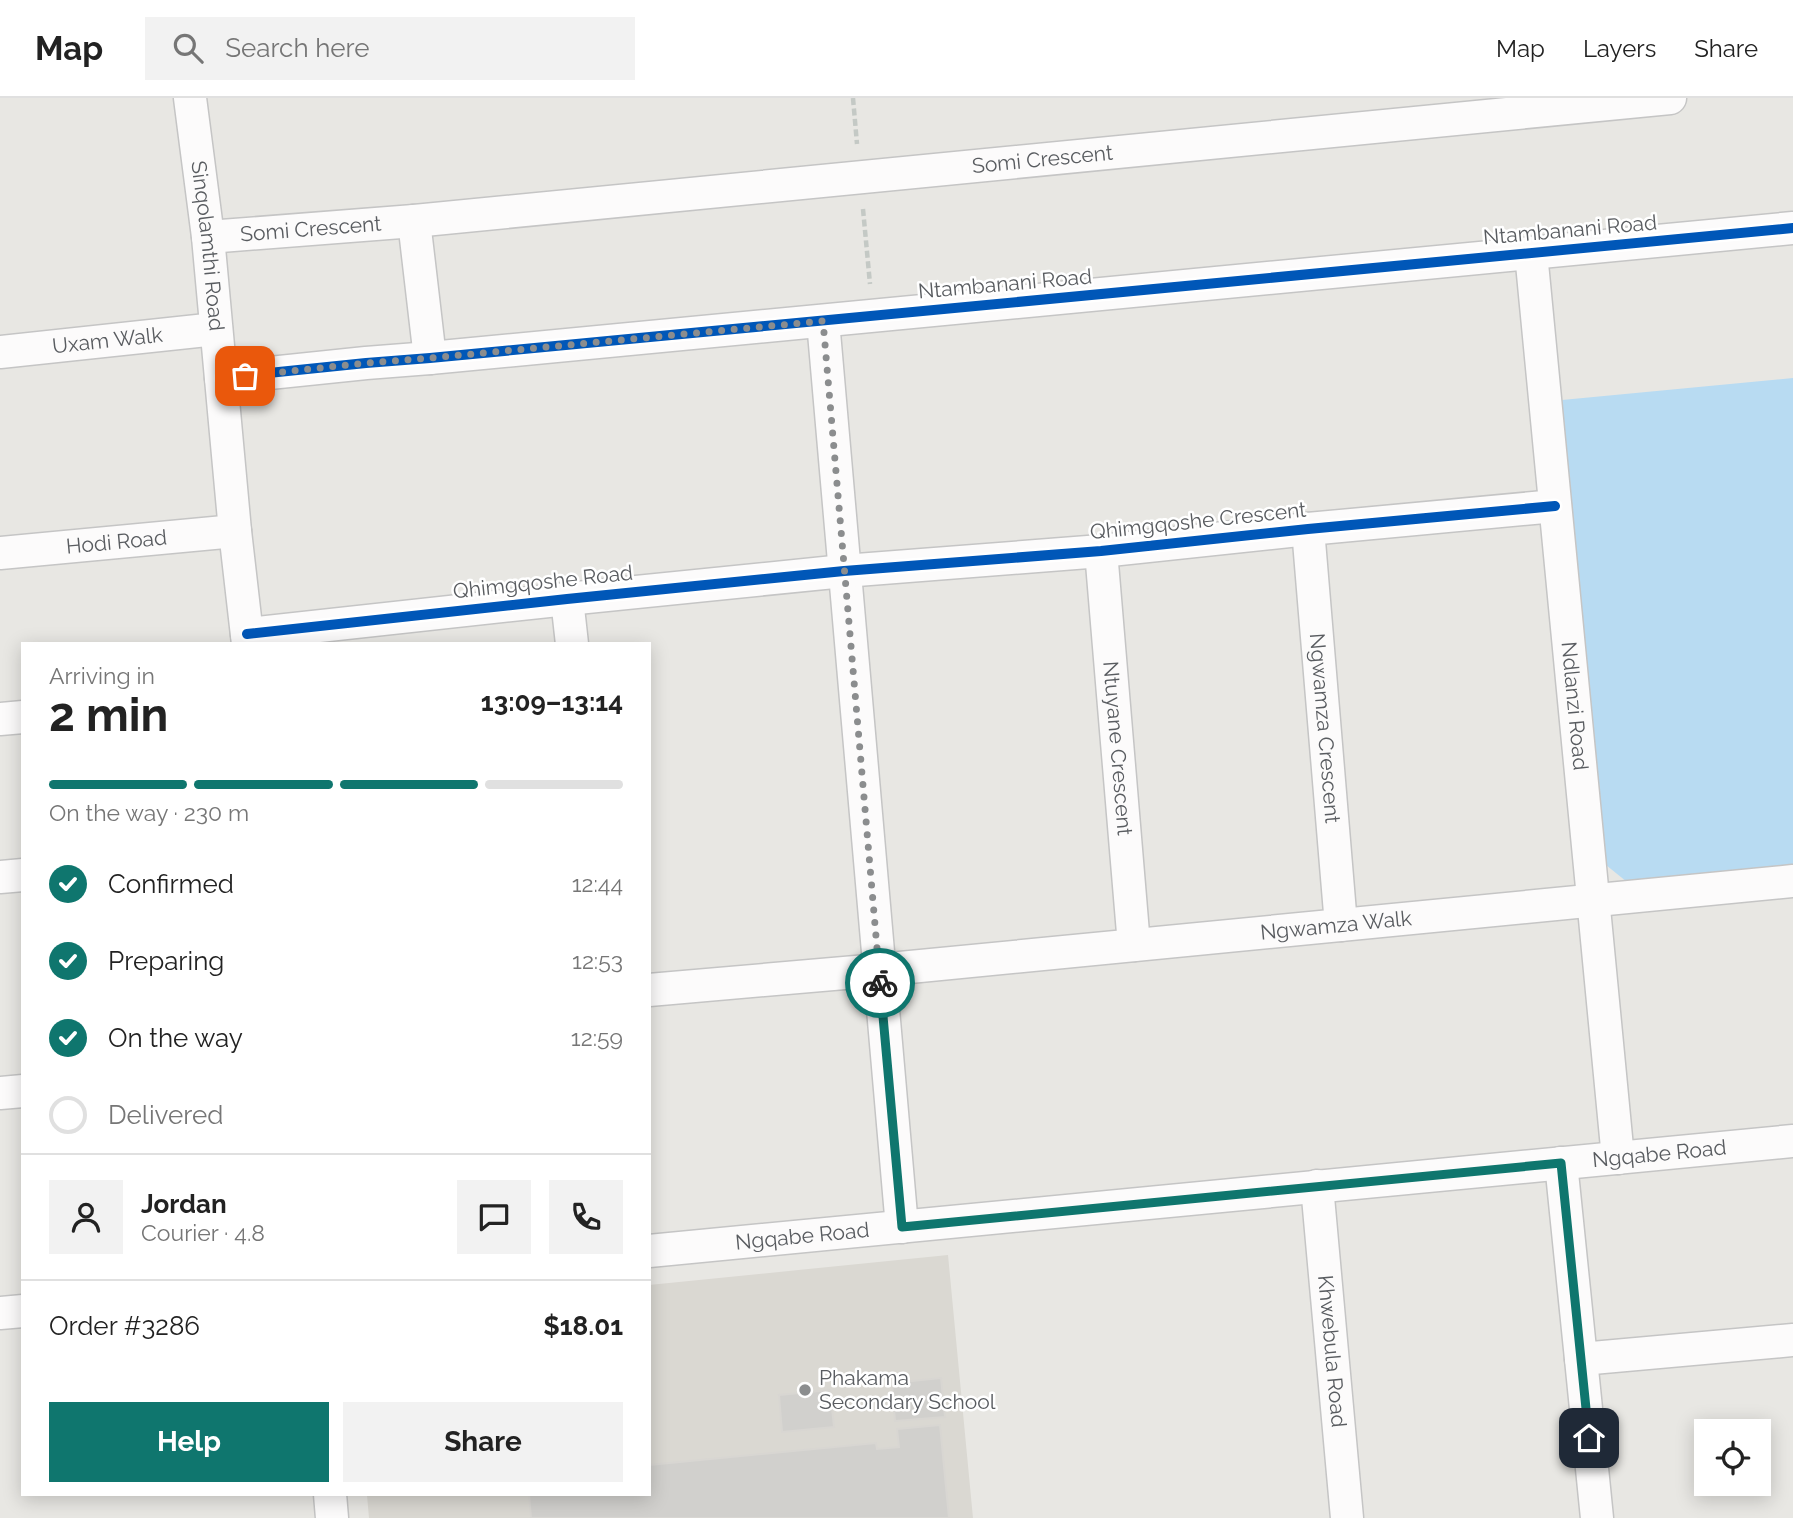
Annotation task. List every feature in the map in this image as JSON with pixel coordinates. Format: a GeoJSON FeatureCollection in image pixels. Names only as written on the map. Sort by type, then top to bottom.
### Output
{"type":"FeatureCollection","features":[{"type":"Feature","properties":{"kind":"street","name":"Sinqolamthi Road"},"geometry":{"type":"LineString","coordinates":[[190,98],[208,237],[234,531],[248,639]]}},
{"type":"Feature","properties":{"kind":"street","name":"Somi Crescent"},"geometry":{"type":"LineString","coordinates":[[208,237],[414,221],[1671,98]]}},
{"type":"Feature","properties":{"kind":"street"},"geometry":{"type":"LineString","coordinates":[[414,221],[430,358]]}},
{"type":"Feature","properties":{"kind":"street","name":"Ntambanani Road"},"geometry":{"type":"LineString","coordinates":[[221,379],[1793,228]]}},
{"type":"Feature","properties":{"kind":"street","name":"Ndlanzi Road"},"geometry":{"type":"LineString","coordinates":[[1531,253],[1618,1158]]}},
{"type":"Feature","properties":{"kind":"street"},"geometry":{"type":"LineString","coordinates":[[823,321],[902,1227]]}},
{"type":"Feature","properties":{"kind":"street","name":"Uxam Walk"},"geometry":{"type":"LineString","coordinates":[[0,352],[216,329]]}},
{"type":"Feature","properties":{"kind":"street","name":"Qhimgqoshe Crescent"},"geometry":{"type":"LineString","coordinates":[[844,571],[1101,551],[1555,506]]}},
{"type":"Feature","properties":{"kind":"street","name":"Ngwamza Crescent"},"geometry":{"type":"LineString","coordinates":[[1308,529],[1341,925]]}},
{"type":"Feature","properties":{"kind":"street","name":"Hodi Road"},"geometry":{"type":"LineString","coordinates":[[0,553],[234,531]]}},
{"type":"Feature","properties":{"kind":"street","name":"Ntuyane Crescent"},"geometry":{"type":"LineString","coordinates":[[1101,551],[1134,945]]}},
{"type":"Feature","properties":{"kind":"street","name":"Qhimgqoshe Road"},"geometry":{"type":"LineString","coordinates":[[248,639],[567,598],[844,571]]}},
{"type":"Feature","properties":{"kind":"street"},"geometry":{"type":"LineString","coordinates":[[567,598],[572,642]]}},
{"type":"Feature","properties":{"kind":"street"},"geometry":{"type":"LineString","coordinates":[[0,719],[21,717]]}},
{"type":"Feature","properties":{"kind":"street"},"geometry":{"type":"LineString","coordinates":[[0,877],[21,875]]}},
{"type":"Feature","properties":{"kind":"street","name":"Ngwamza Walk"},"geometry":{"type":"LineString","coordinates":[[651,990],[1793,881]]}},
{"type":"Feature","properties":{"kind":"street"},"geometry":{"type":"LineString","coordinates":[[0,1093],[21,1091]]}},
{"type":"Feature","properties":{"kind":"street","name":"Ngqabe Road"},"geometry":{"type":"LineString","coordinates":[[651,1251],[1793,1141]]}},
{"type":"Feature","properties":{"kind":"street"},"geometry":{"type":"LineString","coordinates":[[1561,1163],[1597,1518]]}},
{"type":"Feature","properties":{"kind":"street","name":"Khwebula Road"},"geometry":{"type":"LineString","coordinates":[[1317,1186],[1347,1518]]}},
{"type":"Feature","properties":{"kind":"street"},"geometry":{"type":"LineString","coordinates":[[0,1313],[21,1311]]}},
{"type":"Feature","properties":{"kind":"street"},"geometry":{"type":"LineString","coordinates":[[1581,1359],[1793,1340]]}},
{"type":"Feature","properties":{"kind":"street"},"geometry":{"type":"LineString","coordinates":[[330,1496],[332,1518]]}},
{"type":"Feature","properties":{"kind":"shaded area","name":"Phakama Secondary School"},"geometry":{"type":"Polygon","coordinates":[[[948,1255],[973,1518],[369,1518],[367,1496],[651,1496],[651,1285],[948,1255]]]}},
{"type":"Feature","properties":{"kind":"water"},"geometry":{"type":"Polygon","coordinates":[[[1793,378],[1793,870],[1632,886],[1606,865],[1562,400],[1793,378]]]}},
{"type":"Feature","properties":{"kind":"building"},"geometry":{"type":"Polygon","coordinates":[[[941,1378],[945,1417],[895,1421],[892,1383],[941,1378]]]}},
{"type":"Feature","properties":{"kind":"building"},"geometry":{"type":"Polygon","coordinates":[[[830,1390],[834,1427],[782,1432],[779,1395],[830,1390]]]}},
{"type":"Feature","properties":{"kind":"building"},"geometry":{"type":"Polygon","coordinates":[[[940,1425],[949,1518],[531,1518],[529,1496],[651,1496],[651,1465],[876,1443],[877,1449],[899,1447],[897,1429],[940,1425]]]}},
{"type":"Feature","properties":{"kind":"cycle path"},"geometry":{"type":"LineString","coordinates":[[221,378],[1793,228]]}},
{"type":"Feature","properties":{"kind":"cycle path"},"geometry":{"type":"LineString","coordinates":[[247,634],[844,571],[1101,551],[1555,506]]}},
{"type":"Feature","properties":{"kind":"way so far"},"geometry":{"type":"LineString","coordinates":[[245,376],[823,321],[880,983]]}},
{"type":"Feature","properties":{"kind":"place","name":"Phakama Secondary School"},"geometry":{"type":"Point","coordinates":[805,1390]}},
{"type":"Feature","properties":{"kind":"route"},"geometry":{"type":"LineString","coordinates":[[880,983],[902,1227],[1561,1163],[1589,1438]]}}]}
